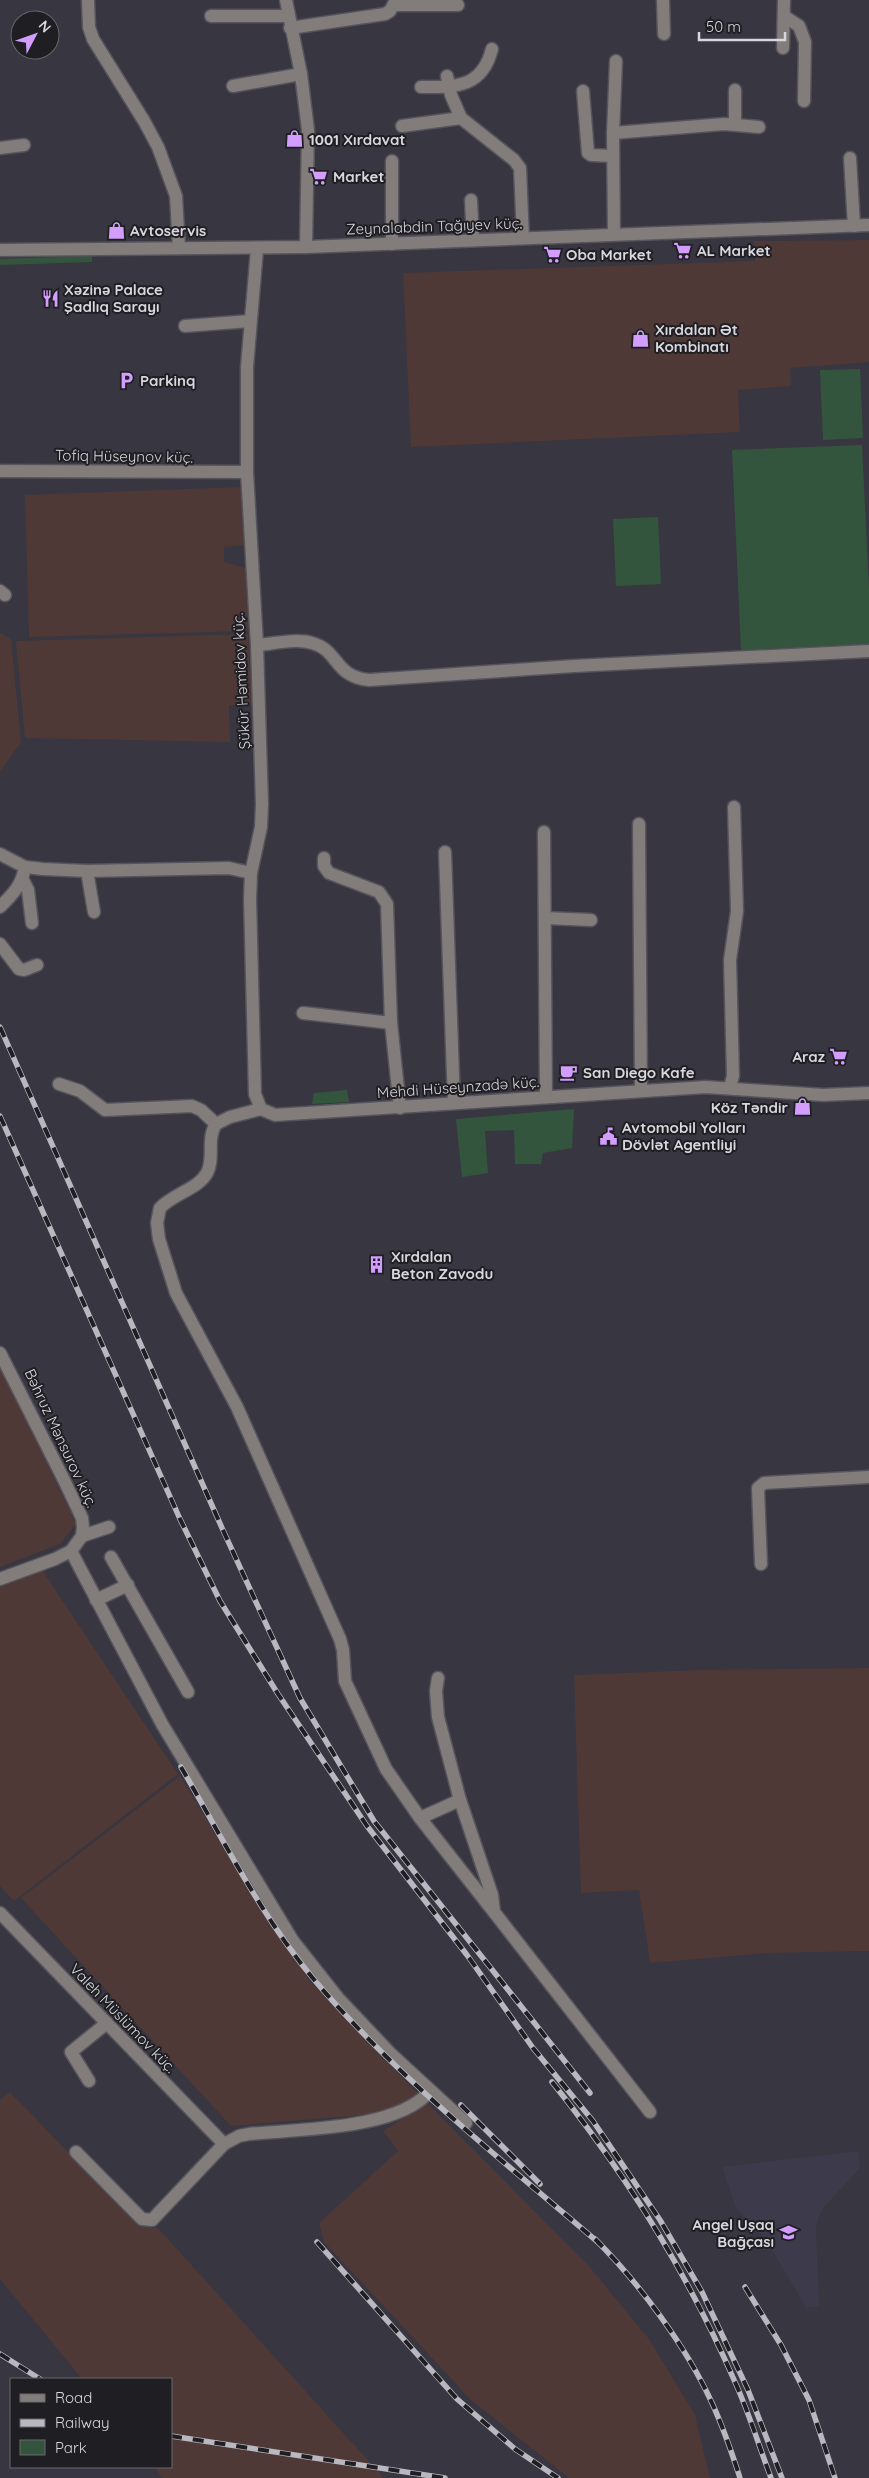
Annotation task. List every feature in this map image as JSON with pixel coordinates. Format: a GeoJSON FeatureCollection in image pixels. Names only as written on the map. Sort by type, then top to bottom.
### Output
{"type":"FeatureCollection","features":[{"type":"Feature","properties":{"kind":"street"},"geometry":{"type":"LineString","coordinates":[[88,0],[89,27],[93,39],[144,121],[158,147],[173,187],[179,207],[180,248]]}},
{"type":"Feature","properties":{"kind":"street"},"geometry":{"type":"LineString","coordinates":[[286,0],[301,74],[308,130],[306,248]]}},
{"type":"Feature","properties":{"kind":"street"},"geometry":{"type":"LineString","coordinates":[[663,0],[664,34]]}},
{"type":"Feature","properties":{"kind":"street"},"geometry":{"type":"LineString","coordinates":[[783,48],[784,0]]}},
{"type":"Feature","properties":{"kind":"street"},"geometry":{"type":"LineString","coordinates":[[211,16],[289,22],[384,14],[395,2],[458,5]]}},
{"type":"Feature","properties":{"kind":"street"},"geometry":{"type":"LineString","coordinates":[[784,16],[799,26],[806,42],[804,101]]}},
{"type":"Feature","properties":{"kind":"street"},"geometry":{"type":"LineString","coordinates":[[421,87],[448,82],[469,82],[479,76],[489,61],[492,49]]}},
{"type":"Feature","properties":{"kind":"street"},"geometry":{"type":"LineString","coordinates":[[614,234],[613,133],[616,62]]}},
{"type":"Feature","properties":{"kind":"street"},"geometry":{"type":"LineString","coordinates":[[233,86],[301,74]]}},
{"type":"Feature","properties":{"kind":"street"},"geometry":{"type":"LineString","coordinates":[[448,82],[461,118],[514,160],[520,168],[523,238]]}},
{"type":"Feature","properties":{"kind":"street"},"geometry":{"type":"LineString","coordinates":[[735,124],[736,90]]}},
{"type":"Feature","properties":{"kind":"street"},"geometry":{"type":"LineString","coordinates":[[583,91],[588,153],[590,155],[613,156]]}},
{"type":"Feature","properties":{"kind":"street"},"geometry":{"type":"LineString","coordinates":[[402,126],[461,118]]}},
{"type":"Feature","properties":{"kind":"street"},"geometry":{"type":"LineString","coordinates":[[613,133],[735,124],[759,127]]}},
{"type":"Feature","properties":{"kind":"street"},"geometry":{"type":"LineString","coordinates":[[0,148],[24,145]]}},
{"type":"Feature","properties":{"kind":"street"},"geometry":{"type":"LineString","coordinates":[[850,158],[854,226]]}},
{"type":"Feature","properties":{"kind":"street"},"geometry":{"type":"LineString","coordinates":[[392,161],[392,244]]}},
{"type":"Feature","properties":{"kind":"street"},"geometry":{"type":"LineString","coordinates":[[472,200],[473,240]]}},
{"type":"Feature","properties":{"kind":"street","name":"Zeynalabdin Tağıyev küç."},"geometry":{"type":"LineString","coordinates":[[0,250],[306,248],[869,225]]}},
{"type":"Feature","properties":{"kind":"street","name":"Şükür Həmidov küç."},"geometry":{"type":"LineString","coordinates":[[257,249],[246,378],[247,472],[257,645],[262,804],[260,827],[251,873],[250,899],[255,1094],[261,1109]]}},
{"type":"Feature","properties":{"kind":"street"},"geometry":{"type":"LineString","coordinates":[[185,326],[250,320]]}},
{"type":"Feature","properties":{"kind":"street","name":"Tofiq Hüseynov küç."},"geometry":{"type":"LineString","coordinates":[[0,471],[247,472]]}},
{"type":"Feature","properties":{"kind":"street"},"geometry":{"type":"LineString","coordinates":[[257,645],[313,643],[322,648],[355,679],[369,680],[574,666],[869,651]]}},
{"type":"Feature","properties":{"kind":"street"},"geometry":{"type":"LineString","coordinates":[[730,1087],[733,1076],[730,960],[736,912],[734,807]]}},
{"type":"Feature","properties":{"kind":"street"},"geometry":{"type":"LineString","coordinates":[[639,824],[641,1091]]}},
{"type":"Feature","properties":{"kind":"street"},"geometry":{"type":"LineString","coordinates":[[544,832],[546,1097]]}},
{"type":"Feature","properties":{"kind":"street"},"geometry":{"type":"LineString","coordinates":[[445,852],[454,1103]]}},
{"type":"Feature","properties":{"kind":"street"},"geometry":{"type":"LineString","coordinates":[[0,854],[24,873],[32,923]]}},
{"type":"Feature","properties":{"kind":"street"},"geometry":{"type":"LineString","coordinates":[[324,858],[324,866],[328,873],[379,892],[387,904],[391,1023],[400,1108]]}},
{"type":"Feature","properties":{"kind":"street"},"geometry":{"type":"LineString","coordinates":[[24,873],[229,868],[251,873]]}},
{"type":"Feature","properties":{"kind":"street"},"geometry":{"type":"LineString","coordinates":[[87,871],[94,912]]}},
{"type":"Feature","properties":{"kind":"street"},"geometry":{"type":"LineString","coordinates":[[0,907],[18,888],[24,873]]}},
{"type":"Feature","properties":{"kind":"street"},"geometry":{"type":"LineString","coordinates":[[546,918],[591,920]]}},
{"type":"Feature","properties":{"kind":"street"},"geometry":{"type":"LineString","coordinates":[[0,944],[19,969],[24,970],[37,965]]}},
{"type":"Feature","properties":{"kind":"street"},"geometry":{"type":"LineString","coordinates":[[303,1013],[391,1023]]}},
{"type":"Feature","properties":{"kind":"street"},"geometry":{"type":"LineString","coordinates":[[59,1084],[80,1091],[105,1110],[192,1106],[201,1110],[216,1124]]}},
{"type":"Feature","properties":{"kind":"street","name":"Mehdi Hüseynzadə küç."},"geometry":{"type":"LineString","coordinates":[[261,1109],[275,1115],[730,1087],[796,1094],[869,1093]]}},
{"type":"Feature","properties":{"kind":"street"},"geometry":{"type":"LineString","coordinates":[[261,1109],[230,1117],[216,1124],[210,1138],[208,1172],[200,1181],[160,1208],[157,1223],[159,1239],[179,1299],[237,1407],[340,1639],[343,1650],[345,1681],[386,1769],[420,1818],[650,2112]]}},
{"type":"Feature","properties":{"kind":"street","name":"Bəhruz Mənsurov küç."},"geometry":{"type":"LineString","coordinates":[[0,1353],[82,1518],[82,1536]]}},
{"type":"Feature","properties":{"kind":"street"},"geometry":{"type":"LineString","coordinates":[[761,1564],[758,1488],[764,1483],[869,1477]]}},
{"type":"Feature","properties":{"kind":"street"},"geometry":{"type":"LineString","coordinates":[[0,1579],[55,1559],[71,1550],[82,1536],[109,1527]]}},
{"type":"Feature","properties":{"kind":"street"},"geometry":{"type":"LineString","coordinates":[[71,1550],[162,1724],[293,1941],[338,1998],[429,2092],[466,2124]]}},
{"type":"Feature","properties":{"kind":"street"},"geometry":{"type":"LineString","coordinates":[[111,1557],[188,1692]]}},
{"type":"Feature","properties":{"kind":"street"},"geometry":{"type":"LineString","coordinates":[[96,1600],[128,1585]]}},
{"type":"Feature","properties":{"kind":"street"},"geometry":{"type":"LineString","coordinates":[[438,1678],[436,1691],[438,1717],[460,1800],[492,1895],[494,1912]]}},
{"type":"Feature","properties":{"kind":"street"},"geometry":{"type":"LineString","coordinates":[[420,1818],[460,1800]]}},
{"type":"Feature","properties":{"kind":"street","name":"Valeh Müslümov küç."},"geometry":{"type":"LineString","coordinates":[[0,1913],[224,2144]]}},
{"type":"Feature","properties":{"kind":"street"},"geometry":{"type":"LineString","coordinates":[[89,2081],[71,2052],[107,2023]]}},
{"type":"Feature","properties":{"kind":"street"},"geometry":{"type":"LineString","coordinates":[[76,2152],[138,2216],[147,2221],[155,2218],[224,2144],[239,2136],[385,2118],[404,2111],[429,2092]]}},
{"type":"Feature","properties":{"kind":"shaded area"},"geometry":{"type":"Polygon","coordinates":[[[869,240],[869,362],[790,368],[791,386],[738,390],[740,432],[411,447],[403,273],[755,261],[754,241],[869,240]]]}},
{"type":"Feature","properties":{"kind":"shaded area"},"geometry":{"type":"Polygon","coordinates":[[[241,487],[244,545],[224,547],[224,562],[246,568],[248,631],[29,637],[25,495],[241,487]]]}},
{"type":"Feature","properties":{"kind":"shaded area"},"geometry":{"type":"Polygon","coordinates":[[[0,633],[11,639],[21,742],[0,772],[0,633]]]}},
{"type":"Feature","properties":{"kind":"shaded area"},"geometry":{"type":"Polygon","coordinates":[[[248,634],[252,705],[229,705],[230,742],[25,738],[16,641],[248,634]]]}},
{"type":"Feature","properties":{"kind":"shaded area"},"geometry":{"type":"Polygon","coordinates":[[[0,1364],[76,1524],[60,1544],[0,1567],[0,1364]]]}},
{"type":"Feature","properties":{"kind":"shaded area"},"geometry":{"type":"Polygon","coordinates":[[[42,1570],[178,1774],[14,1901],[0,1886],[0,1586],[42,1570]]]}},
{"type":"Feature","properties":{"kind":"shaded area"},"geometry":{"type":"Polygon","coordinates":[[[869,1668],[869,1951],[767,1953],[650,1963],[639,1890],[581,1893],[574,1675],[699,1670],[869,1668]]]}},
{"type":"Feature","properties":{"kind":"shaded area"},"geometry":{"type":"Polygon","coordinates":[[[180,1776],[272,1927],[310,1981],[418,2094],[389,2113],[231,2126],[21,1898],[180,1776]]]}},
{"type":"Feature","properties":{"kind":"shaded area"},"geometry":{"type":"Polygon","coordinates":[[[10,2092],[139,2226],[158,2228],[384,2478],[163,2478],[155,2468],[172,2468],[172,2378],[81,2378],[0,2279],[0,2100],[10,2092]]]}},
{"type":"Feature","properties":{"kind":"shaded area"},"geometry":{"type":"Polygon","coordinates":[[[427,2103],[588,2265],[649,2339],[695,2415],[710,2478],[569,2478],[471,2400],[324,2242],[319,2223],[398,2151],[383,2131],[427,2103]]]}},
{"type":"Feature","properties":{"kind":"shaded area","name":"Angel Uşaq Bağçası"},"geometry":{"type":"Polygon","coordinates":[[[858,2151],[860,2168],[824,2207],[818,2219],[816,2228],[819,2306],[806,2308],[766,2239],[736,2208],[722,2167],[858,2151]]]}},
{"type":"Feature","properties":{"kind":"green space"},"geometry":{"type":"Polygon","coordinates":[[[92,256],[92,262],[0,265],[0,259],[92,256]]]}},
{"type":"Feature","properties":{"kind":"green space"},"geometry":{"type":"Polygon","coordinates":[[[860,369],[863,438],[823,440],[820,370],[860,369]]]}},
{"type":"Feature","properties":{"kind":"green space"},"geometry":{"type":"Polygon","coordinates":[[[862,445],[869,588],[869,644],[741,650],[732,450],[862,445]]]}},
{"type":"Feature","properties":{"kind":"green space"},"geometry":{"type":"Polygon","coordinates":[[[658,517],[661,584],[616,586],[613,519],[658,517]]]}},
{"type":"Feature","properties":{"kind":"green space"},"geometry":{"type":"Polygon","coordinates":[[[347,1090],[349,1102],[312,1104],[314,1093],[347,1090]]]}},
{"type":"Feature","properties":{"kind":"green space"},"geometry":{"type":"Polygon","coordinates":[[[574,1109],[572,1148],[543,1153],[541,1164],[515,1164],[514,1130],[485,1131],[488,1173],[462,1177],[456,1119],[574,1109]]]}},
{"type":"Feature","properties":{"kind":"railway"},"geometry":{"type":"LineString","coordinates":[[0,1027],[222,1528],[300,1698],[374,1821],[590,2093]]}},
{"type":"Feature","properties":{"kind":"railway"},"geometry":{"type":"LineString","coordinates":[[0,1116],[180,1519],[220,1601],[278,1694],[367,1826],[467,1955],[533,2048],[593,2121],[660,2220],[702,2292],[748,2390],[782,2478]]}},
{"type":"Feature","properties":{"kind":"railway"},"geometry":{"type":"LineString","coordinates":[[181,1767],[261,1905],[278,1932],[316,1982],[348,2018],[417,2086],[600,2244]]}},
{"type":"Feature","properties":{"kind":"railway"},"geometry":{"type":"LineString","coordinates":[[552,2082],[630,2189],[676,2264],[697,2302],[735,2382],[771,2478]]}},
{"type":"Feature","properties":{"kind":"railway"},"geometry":{"type":"LineString","coordinates":[[461,2105],[540,2184]]}},
{"type":"Feature","properties":{"kind":"railway"},"geometry":{"type":"LineString","coordinates":[[595,2239],[612,2256],[644,2295],[689,2360],[716,2412],[740,2478]]}},
{"type":"Feature","properties":{"kind":"railway"},"geometry":{"type":"LineString","coordinates":[[317,2242],[457,2399],[515,2449],[558,2478]]}},
{"type":"Feature","properties":{"kind":"railway"},"geometry":{"type":"LineString","coordinates":[[745,2287],[781,2345],[809,2400],[835,2478]]}},
{"type":"Feature","properties":{"kind":"railway"},"geometry":{"type":"LineString","coordinates":[[0,2354],[38,2378]]}},
{"type":"Feature","properties":{"kind":"railway"},"geometry":{"type":"LineString","coordinates":[[172,2436],[445,2478]]}},
{"type":"Feature","properties":{"kind":"place","name":"1001 Xırdavat"},"geometry":{"type":"Point","coordinates":[295,139]}},
{"type":"Feature","properties":{"kind":"place","name":"Market"},"geometry":{"type":"Point","coordinates":[319,176]}},
{"type":"Feature","properties":{"kind":"place","name":"Avtoservis"},"geometry":{"type":"Point","coordinates":[116,230]}},
{"type":"Feature","properties":{"kind":"place","name":"AL Market"},"geometry":{"type":"Point","coordinates":[683,250]}},
{"type":"Feature","properties":{"kind":"place","name":"Oba Market"},"geometry":{"type":"Point","coordinates":[552,254]}},
{"type":"Feature","properties":{"kind":"place","name":"Xәzinә Palace Şadlıq Sarayı"},"geometry":{"type":"Point","coordinates":[50,298]}},
{"type":"Feature","properties":{"kind":"place","name":"Xırdalan Ət Kombinatı"},"geometry":{"type":"Point","coordinates":[641,338]}},
{"type":"Feature","properties":{"kind":"place","name":"Parkinq"},"geometry":{"type":"Point","coordinates":[126,380]}},
{"type":"Feature","properties":{"kind":"place","name":"Araz"},"geometry":{"type":"Point","coordinates":[839,1056]}},
{"type":"Feature","properties":{"kind":"place","name":"San Diego Kafe"},"geometry":{"type":"Point","coordinates":[569,1072]}},
{"type":"Feature","properties":{"kind":"place","name":"Köz Təndir"},"geometry":{"type":"Point","coordinates":[802,1107]}},
{"type":"Feature","properties":{"kind":"place","name":"Avtomobil Yolları Dövlət Agentliyi"},"geometry":{"type":"Point","coordinates":[608,1136]}},
{"type":"Feature","properties":{"kind":"place","name":"Xırdalan Beton Zavodu"},"geometry":{"type":"Point","coordinates":[377,1265]}},
{"type":"Feature","properties":{"kind":"place","name":"Angel Uşaq Bağçası"},"geometry":{"type":"Point","coordinates":[788,2233]}}]}
